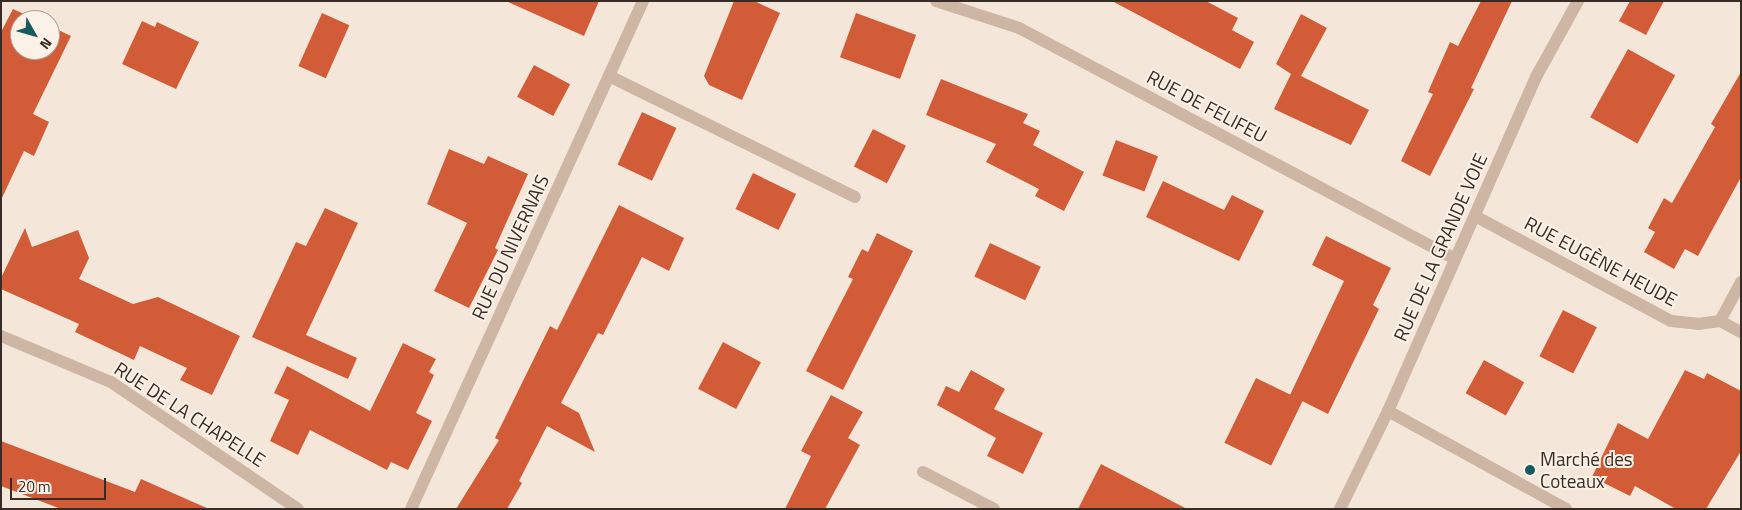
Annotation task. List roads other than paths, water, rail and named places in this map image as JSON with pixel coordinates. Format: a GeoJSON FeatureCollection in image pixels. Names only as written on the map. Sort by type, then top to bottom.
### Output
{"type":"FeatureCollection","features":[{"type":"Feature","properties":{"kind":"street","name":"RUE DU NIVERNAIS"},"geometry":{"type":"LineString","coordinates":[[411,509],[643,1]]}},
{"type":"Feature","properties":{"kind":"street","name":"RUE DE FELIFEU"},"geometry":{"type":"LineString","coordinates":[[936,1],[1019,28],[1454,258]]}},
{"type":"Feature","properties":{"kind":"street","name":"RUE DE LA GRANDE VOIE"},"geometry":{"type":"LineString","coordinates":[[1340,509],[1388,411],[1454,258],[1475,216],[1536,77],[1578,1]]}},
{"type":"Feature","properties":{"kind":"street"},"geometry":{"type":"LineString","coordinates":[[609,76],[855,197]]}},
{"type":"Feature","properties":{"kind":"street","name":"RUE EUGÈNE HEUDE"},"geometry":{"type":"LineString","coordinates":[[1475,216],[1671,320],[1698,324],[1720,321]]}},
{"type":"Feature","properties":{"kind":"street"},"geometry":{"type":"LineString","coordinates":[[1741,282],[1720,321],[1741,332]]}},
{"type":"Feature","properties":{"kind":"street","name":"RUE DE LA CHAPELLE"},"geometry":{"type":"LineString","coordinates":[[1,336],[111,382],[298,509]]}},
{"type":"Feature","properties":{"kind":"street"},"geometry":{"type":"LineString","coordinates":[[1388,411],[1566,509]]}},
{"type":"Feature","properties":{"kind":"street"},"geometry":{"type":"LineString","coordinates":[[923,472],[994,509]]}},
{"type":"Feature","properties":{"kind":"place","name":"Marché des Coteaux"},"geometry":{"type":"Point","coordinates":[1530,470]}}]}
